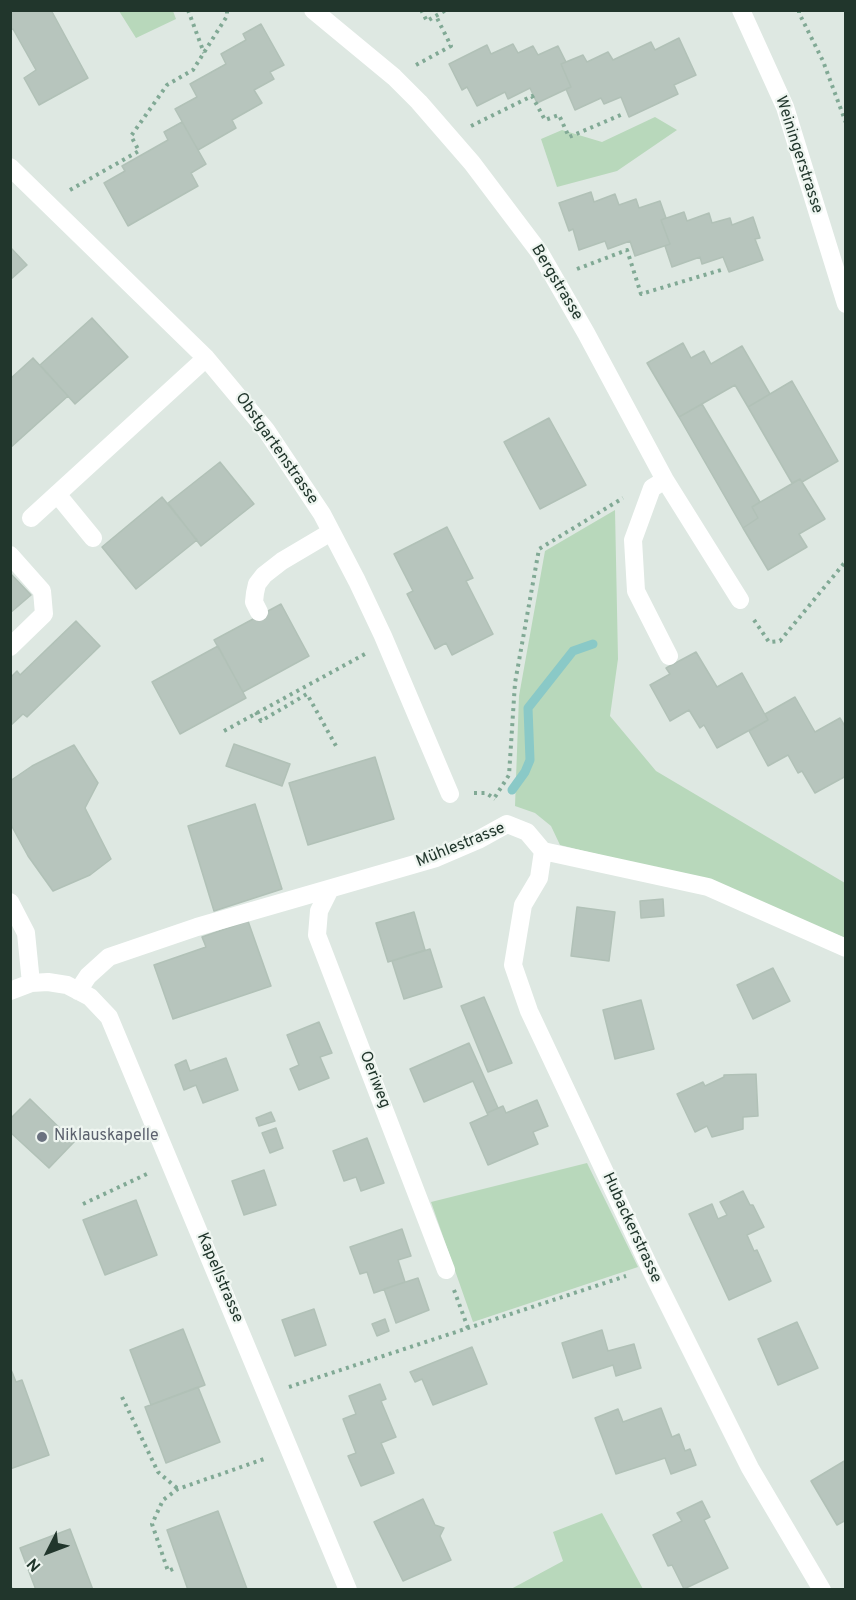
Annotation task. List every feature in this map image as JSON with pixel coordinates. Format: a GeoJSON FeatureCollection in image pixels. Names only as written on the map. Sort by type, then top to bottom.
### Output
{"type":"FeatureCollection","features":[{"type":"Feature","properties":{"kind":"street","name":"Bergstrasse"},"geometry":{"type":"LineString","coordinates":[[314,10],[394,77],[419,102],[451,137],[495,193],[544,261],[586,333],[665,480],[740,600]]}},
{"type":"Feature","properties":{"kind":"street","name":"Weiningerstrasse"},"geometry":{"type":"LineString","coordinates":[[741,10],[785,107],[846,304]]}},
{"type":"Feature","properties":{"kind":"street","name":"Obstgartenstrasse"},"geometry":{"type":"LineString","coordinates":[[10,166],[206,358],[266,430],[298,476],[357,581],[383,636],[450,794]]}},
{"type":"Feature","properties":{"kind":"street"},"geometry":{"type":"LineString","coordinates":[[31,518],[206,358]]}},
{"type":"Feature","properties":{"kind":"street"},"geometry":{"type":"LineString","coordinates":[[665,480],[652,488],[633,540],[636,591],[669,656]]}},
{"type":"Feature","properties":{"kind":"street"},"geometry":{"type":"LineString","coordinates":[[57,494],[93,538]]}},
{"type":"Feature","properties":{"kind":"street"},"geometry":{"type":"LineString","coordinates":[[258,612],[254,602],[255,593],[257,584],[264,575],[282,561],[331,532]]}},
{"type":"Feature","properties":{"kind":"street"},"geometry":{"type":"LineString","coordinates":[[10,555],[42,591],[44,614],[10,646]]}},
{"type":"Feature","properties":{"kind":"street","name":"Mühlestrasse"},"geometry":{"type":"LineString","coordinates":[[73,988],[109,957],[197,927],[436,858],[478,840],[507,824],[528,832],[543,851]]}},
{"type":"Feature","properties":{"kind":"street"},"geometry":{"type":"LineString","coordinates":[[543,851],[708,887],[846,948]]}},
{"type":"Feature","properties":{"kind":"street","name":"Hubackerstrasse"},"geometry":{"type":"LineString","coordinates":[[543,851],[539,878],[523,905],[513,965],[529,1011],[650,1268],[750,1468],[822,1590]]}},
{"type":"Feature","properties":{"kind":"street","name":"Oeriweg"},"geometry":{"type":"LineString","coordinates":[[330,889],[319,911],[317,935],[446,1270]]}},
{"type":"Feature","properties":{"kind":"street"},"geometry":{"type":"LineString","coordinates":[[10,902],[27,933],[31,983]]}},
{"type":"Feature","properties":{"kind":"street"},"geometry":{"type":"LineString","coordinates":[[10,992],[31,983],[48,982],[73,988]]}},
{"type":"Feature","properties":{"kind":"street","name":"Kapellstrasse"},"geometry":{"type":"LineString","coordinates":[[73,988],[90,997],[109,1017],[348,1590]]}},
{"type":"Feature","properties":{"kind":"path"},"geometry":{"type":"LineString","coordinates":[[188,10],[204,53]]}},
{"type":"Feature","properties":{"kind":"path"},"geometry":{"type":"LineString","coordinates":[[63,197],[69,191],[139,151],[130,136],[167,85],[193,70],[227,16],[227,10]]}},
{"type":"Feature","properties":{"kind":"path"},"geometry":{"type":"LineString","coordinates":[[421,10],[427,21],[446,10]]}},
{"type":"Feature","properties":{"kind":"path"},"geometry":{"type":"LineString","coordinates":[[799,10],[823,61],[846,123]]}},
{"type":"Feature","properties":{"kind":"path"},"geometry":{"type":"LineString","coordinates":[[436,16],[451,46],[436,54]]}},
{"type":"Feature","properties":{"kind":"path"},"geometry":{"type":"LineString","coordinates":[[495,114],[532,96],[544,120],[559,115],[569,137],[623,114]]}},
{"type":"Feature","properties":{"kind":"path"},"geometry":{"type":"LineString","coordinates":[[586,265],[627,250],[641,294],[722,270]]}},
{"type":"Feature","properties":{"kind":"path"},"geometry":{"type":"LineString","coordinates":[[495,798],[508,775],[515,683],[539,549],[625,497]]}},
{"type":"Feature","properties":{"kind":"path"},"geometry":{"type":"LineString","coordinates":[[740,600],[769,642],[780,641],[846,561]]}},
{"type":"Feature","properties":{"kind":"path"},"geometry":{"type":"LineString","coordinates":[[224,731],[365,654]]}},
{"type":"Feature","properties":{"kind":"path"},"geometry":{"type":"LineString","coordinates":[[256,712],[261,720],[307,694],[336,746]]}},
{"type":"Feature","properties":{"kind":"path"},"geometry":{"type":"LineString","coordinates":[[450,794],[486,793],[495,798],[507,824]]}},
{"type":"Feature","properties":{"kind":"path"},"geometry":{"type":"LineString","coordinates":[[83,1204],[156,1171]]}},
{"type":"Feature","properties":{"kind":"path"},"geometry":{"type":"LineString","coordinates":[[267,1394],[650,1268]]}},
{"type":"Feature","properties":{"kind":"path"},"geometry":{"type":"LineString","coordinates":[[446,1270],[468,1328]]}},
{"type":"Feature","properties":{"kind":"path"},"geometry":{"type":"LineString","coordinates":[[122,1397],[158,1472],[178,1489]]}},
{"type":"Feature","properties":{"kind":"path"},"geometry":{"type":"LineString","coordinates":[[173,1569],[168,1571],[152,1524],[163,1500],[178,1489],[291,1450]]}},
{"type":"Feature","properties":{"kind":"green space"},"geometry":{"type":"Polygon","coordinates":[[[119,11],[173,11],[176,19],[136,38],[119,11]]]}},
{"type":"Feature","properties":{"kind":"green space"},"geometry":{"type":"Polygon","coordinates":[[[655,117],[677,130],[617,171],[557,187],[541,139],[562,130],[602,142],[655,117]]]}},
{"type":"Feature","properties":{"kind":"green space"},"geometry":{"type":"Polygon","coordinates":[[[615,510],[618,659],[610,716],[656,771],[845,883],[845,938],[714,883],[560,845],[551,826],[535,813],[515,806],[519,696],[545,551],[615,510]]]}},
{"type":"Feature","properties":{"kind":"green space"},"geometry":{"type":"Polygon","coordinates":[[[587,1163],[638,1267],[473,1322],[431,1202],[587,1163]]]}},
{"type":"Feature","properties":{"kind":"green space"},"geometry":{"type":"Polygon","coordinates":[[[602,1513],[643,1589],[511,1589],[563,1561],[553,1532],[602,1513]]]}},
{"type":"Feature","properties":{"kind":"building"},"geometry":{"type":"Polygon","coordinates":[[[10,10],[51,10],[88,78],[39,105],[24,78],[36,70],[13,29],[10,30],[10,10]]]}},
{"type":"Feature","properties":{"kind":"building"},"geometry":{"type":"Polygon","coordinates":[[[261,24],[284,65],[270,72],[274,79],[254,90],[262,103],[232,120],[236,128],[198,150],[175,109],[197,97],[190,84],[226,64],[221,54],[246,40],[243,34],[261,24]]]}},
{"type":"Feature","properties":{"kind":"building"},"geometry":{"type":"Polygon","coordinates":[[[679,38],[696,75],[674,85],[678,94],[629,117],[621,97],[604,104],[601,98],[575,110],[566,89],[571,87],[561,64],[583,55],[587,62],[608,52],[613,60],[651,42],[655,50],[679,38]]]}},
{"type":"Feature","properties":{"kind":"building"},"geometry":{"type":"Polygon","coordinates":[[[513,44],[518,53],[533,46],[538,55],[558,46],[566,62],[561,64],[571,87],[537,103],[530,88],[508,99],[505,92],[477,106],[467,87],[462,90],[449,64],[487,45],[491,54],[513,44]]]}},
{"type":"Feature","properties":{"kind":"building"},"geometry":{"type":"Polygon","coordinates":[[[182,122],[206,164],[191,173],[198,186],[128,226],[104,183],[125,171],[122,166],[168,140],[164,132],[182,122]]]}},
{"type":"Feature","properties":{"kind":"building"},"geometry":{"type":"Polygon","coordinates":[[[591,192],[594,202],[615,194],[619,205],[636,199],[639,208],[660,201],[666,218],[661,220],[670,244],[635,256],[630,241],[608,249],[605,241],[579,250],[573,229],[569,231],[559,203],[591,192]]]}},
{"type":"Feature","properties":{"kind":"building"},"geometry":{"type":"Polygon","coordinates":[[[684,212],[687,221],[709,213],[712,223],[730,218],[732,225],[753,217],[760,238],[755,239],[763,260],[729,272],[723,257],[702,264],[700,257],[672,267],[665,246],[670,244],[661,220],[684,212]]]}},
{"type":"Feature","properties":{"kind":"building"},"geometry":{"type":"Polygon","coordinates":[[[10,247],[27,265],[10,280],[10,247]]]}},
{"type":"Feature","properties":{"kind":"building"},"geometry":{"type":"Polygon","coordinates":[[[92,318],[128,357],[75,404],[40,365],[92,318]]]}},
{"type":"Feature","properties":{"kind":"building"},"geometry":{"type":"Polygon","coordinates":[[[683,343],[691,358],[704,351],[711,364],[742,346],[770,394],[748,407],[735,385],[679,417],[647,363],[683,343]]]}},
{"type":"Feature","properties":{"kind":"building"},"geometry":{"type":"Polygon","coordinates":[[[33,358],[68,396],[10,448],[10,379],[33,358]]]}},
{"type":"Feature","properties":{"kind":"building"},"geometry":{"type":"Polygon","coordinates":[[[792,381],[838,461],[802,482],[800,479],[792,483],[748,407],[792,381]]]}},
{"type":"Feature","properties":{"kind":"building"},"geometry":{"type":"Polygon","coordinates":[[[702,404],[760,502],[752,507],[758,518],[743,528],[679,417],[702,404]]]}},
{"type":"Feature","properties":{"kind":"building"},"geometry":{"type":"Polygon","coordinates":[[[549,418],[586,485],[540,509],[504,442],[549,418]]]}},
{"type":"Feature","properties":{"kind":"building"},"geometry":{"type":"Polygon","coordinates":[[[220,462],[254,504],[201,546],[168,503],[220,462]]]}},
{"type":"Feature","properties":{"kind":"building"},"geometry":{"type":"Polygon","coordinates":[[[800,479],[825,519],[799,534],[807,547],[768,570],[743,528],[758,518],[752,507],[800,479]]]}},
{"type":"Feature","properties":{"kind":"building"},"geometry":{"type":"Polygon","coordinates":[[[162,497],[197,540],[136,589],[102,547],[162,497]]]}},
{"type":"Feature","properties":{"kind":"building"},"geometry":{"type":"Polygon","coordinates":[[[447,527],[473,578],[466,581],[493,634],[452,655],[446,643],[435,649],[407,594],[413,591],[394,554],[447,527]]]}},
{"type":"Feature","properties":{"kind":"building"},"geometry":{"type":"Polygon","coordinates":[[[10,573],[31,595],[10,613],[10,573]]]}},
{"type":"Feature","properties":{"kind":"building"},"geometry":{"type":"Polygon","coordinates":[[[281,604],[309,656],[243,692],[214,640],[281,604]]]}},
{"type":"Feature","properties":{"kind":"building"},"geometry":{"type":"Polygon","coordinates":[[[76,621],[100,646],[27,717],[23,714],[10,726],[10,678],[17,671],[20,675],[76,621]]]}},
{"type":"Feature","properties":{"kind":"building"},"geometry":{"type":"Polygon","coordinates":[[[218,646],[246,698],[180,734],[152,682],[218,646]]]}},
{"type":"Feature","properties":{"kind":"building"},"geometry":{"type":"Polygon","coordinates":[[[696,652],[717,687],[742,673],[768,720],[717,748],[704,725],[700,728],[689,710],[670,721],[650,685],[670,674],[666,668],[696,652]]]}},
{"type":"Feature","properties":{"kind":"building"},"geometry":{"type":"Polygon","coordinates":[[[795,697],[815,732],[840,718],[846,728],[846,776],[815,793],[802,771],[798,773],[788,755],[768,766],[749,731],[768,720],[765,714],[795,697]]]}},
{"type":"Feature","properties":{"kind":"building"},"geometry":{"type":"Polygon","coordinates":[[[234,744],[290,764],[282,786],[226,766],[234,744]]]}},
{"type":"Feature","properties":{"kind":"building"},"geometry":{"type":"Polygon","coordinates":[[[74,745],[98,783],[85,808],[111,859],[90,875],[53,891],[28,856],[10,823],[10,781],[32,766],[74,745]]]}},
{"type":"Feature","properties":{"kind":"building"},"geometry":{"type":"Polygon","coordinates":[[[375,757],[394,819],[308,845],[289,783],[375,757]]]}},
{"type":"Feature","properties":{"kind":"building"},"geometry":{"type":"Polygon","coordinates":[[[255,804],[282,889],[214,911],[188,826],[255,804]]]}},
{"type":"Feature","properties":{"kind":"building"},"geometry":{"type":"Polygon","coordinates":[[[663,899],[664,916],[641,918],[640,901],[663,899]]]}},
{"type":"Feature","properties":{"kind":"building"},"geometry":{"type":"Polygon","coordinates":[[[577,907],[615,912],[609,961],[571,956],[577,907]]]}},
{"type":"Feature","properties":{"kind":"building"},"geometry":{"type":"Polygon","coordinates":[[[414,912],[425,950],[388,962],[376,923],[414,912]]]}},
{"type":"Feature","properties":{"kind":"building"},"geometry":{"type":"Polygon","coordinates":[[[248,921],[271,986],[173,1019],[154,965],[206,947],[202,937],[248,921]]]}},
{"type":"Feature","properties":{"kind":"building"},"geometry":{"type":"Polygon","coordinates":[[[430,949],[442,987],[404,999],[392,961],[430,949]]]}},
{"type":"Feature","properties":{"kind":"building"},"geometry":{"type":"Polygon","coordinates":[[[773,968],[790,1001],[753,1019],[737,985],[773,968]]]}},
{"type":"Feature","properties":{"kind":"building"},"geometry":{"type":"Polygon","coordinates":[[[484,997],[512,1063],[488,1072],[461,1006],[484,997]]]}},
{"type":"Feature","properties":{"kind":"building"},"geometry":{"type":"Polygon","coordinates":[[[641,1000],[654,1049],[615,1059],[603,1010],[641,1000]]]}},
{"type":"Feature","properties":{"kind":"building"},"geometry":{"type":"Polygon","coordinates":[[[319,1022],[332,1053],[320,1057],[329,1078],[299,1090],[290,1069],[299,1065],[287,1035],[319,1022]]]}},
{"type":"Feature","properties":{"kind":"building"},"geometry":{"type":"Polygon","coordinates":[[[469,1043],[498,1108],[487,1113],[473,1081],[424,1102],[410,1069],[469,1043]]]}},
{"type":"Feature","properties":{"kind":"building"},"geometry":{"type":"Polygon","coordinates":[[[226,1058],[238,1090],[203,1103],[196,1085],[184,1090],[175,1065],[186,1060],[190,1071],[226,1058]]]}},
{"type":"Feature","properties":{"kind":"building"},"geometry":{"type":"Polygon","coordinates":[[[756,1074],[758,1116],[743,1117],[743,1129],[712,1137],[707,1126],[695,1132],[677,1094],[703,1082],[705,1086],[724,1075],[756,1074]]]}},
{"type":"Feature","properties":{"kind":"building","name":"Niklauskapelle"},"geometry":{"type":"Polygon","coordinates":[[[30,1099],[74,1142],[49,1168],[10,1132],[10,1119],[30,1099]]]}},
{"type":"Feature","properties":{"kind":"building"},"geometry":{"type":"Polygon","coordinates":[[[537,1100],[548,1126],[533,1132],[538,1144],[488,1165],[470,1123],[503,1106],[506,1113],[537,1100]]]}},
{"type":"Feature","properties":{"kind":"building"},"geometry":{"type":"Polygon","coordinates":[[[271,1112],[275,1121],[259,1126],[256,1118],[271,1112]]]}},
{"type":"Feature","properties":{"kind":"building"},"geometry":{"type":"Polygon","coordinates":[[[276,1128],[283,1148],[270,1153],[262,1133],[276,1128]]]}},
{"type":"Feature","properties":{"kind":"building"},"geometry":{"type":"Polygon","coordinates":[[[367,1138],[384,1183],[361,1191],[356,1177],[344,1181],[333,1151],[367,1138]]]}},
{"type":"Feature","properties":{"kind":"building"},"geometry":{"type":"Polygon","coordinates":[[[264,1170],[276,1205],[244,1215],[232,1181],[264,1170]]]}},
{"type":"Feature","properties":{"kind":"building"},"geometry":{"type":"Polygon","coordinates":[[[743,1191],[764,1227],[747,1235],[754,1251],[757,1250],[771,1281],[729,1300],[689,1214],[712,1204],[718,1219],[727,1215],[720,1202],[743,1191]]]}},
{"type":"Feature","properties":{"kind":"building"},"geometry":{"type":"Polygon","coordinates":[[[136,1200],[157,1255],[105,1275],[83,1220],[136,1200]]]}},
{"type":"Feature","properties":{"kind":"building"},"geometry":{"type":"Polygon","coordinates":[[[402,1229],[411,1256],[398,1260],[405,1282],[374,1293],[367,1272],[360,1274],[350,1247],[402,1229]]]}},
{"type":"Feature","properties":{"kind":"building"},"geometry":{"type":"Polygon","coordinates":[[[418,1278],[429,1310],[396,1323],[384,1289],[418,1278]]]}},
{"type":"Feature","properties":{"kind":"building"},"geometry":{"type":"Polygon","coordinates":[[[314,1309],[326,1345],[295,1356],[282,1320],[314,1309]]]}},
{"type":"Feature","properties":{"kind":"building"},"geometry":{"type":"Polygon","coordinates":[[[385,1319],[389,1331],[377,1336],[372,1324],[385,1319]]]}},
{"type":"Feature","properties":{"kind":"building"},"geometry":{"type":"Polygon","coordinates":[[[797,1322],[818,1368],[778,1385],[758,1339],[797,1322]]]}},
{"type":"Feature","properties":{"kind":"building"},"geometry":{"type":"Polygon","coordinates":[[[183,1329],[205,1385],[151,1405],[130,1350],[183,1329]]]}},
{"type":"Feature","properties":{"kind":"building"},"geometry":{"type":"Polygon","coordinates":[[[602,1330],[608,1351],[634,1344],[641,1368],[616,1376],[613,1365],[573,1378],[562,1343],[602,1330]]]}},
{"type":"Feature","properties":{"kind":"building"},"geometry":{"type":"Polygon","coordinates":[[[472,1347],[487,1384],[433,1405],[422,1379],[415,1382],[410,1372],[472,1347]]]}},
{"type":"Feature","properties":{"kind":"building"},"geometry":{"type":"Polygon","coordinates":[[[10,1367],[16,1382],[22,1380],[49,1455],[10,1469],[10,1367]]]}},
{"type":"Feature","properties":{"kind":"building"},"geometry":{"type":"Polygon","coordinates":[[[380,1384],[386,1399],[381,1401],[396,1437],[381,1443],[394,1473],[361,1486],[348,1456],[356,1453],[343,1419],[356,1414],[349,1396],[380,1384]]]}},
{"type":"Feature","properties":{"kind":"building"},"geometry":{"type":"Polygon","coordinates":[[[198,1387],[220,1442],[166,1463],[145,1407],[198,1387]]]}},
{"type":"Feature","properties":{"kind":"building"},"geometry":{"type":"Polygon","coordinates":[[[661,1408],[672,1437],[679,1434],[685,1451],[690,1449],[696,1465],[671,1474],[665,1458],[616,1474],[595,1418],[618,1409],[623,1422],[661,1408]]]}},
{"type":"Feature","properties":{"kind":"building"},"geometry":{"type":"Polygon","coordinates":[[[846,1460],[846,1520],[837,1525],[811,1481],[846,1460]]]}},
{"type":"Feature","properties":{"kind":"building"},"geometry":{"type":"Polygon","coordinates":[[[423,1499],[435,1525],[444,1528],[440,1536],[451,1560],[403,1581],[374,1522],[423,1499]]]}},
{"type":"Feature","properties":{"kind":"building"},"geometry":{"type":"Polygon","coordinates":[[[702,1501],[710,1517],[704,1520],[728,1568],[684,1589],[672,1565],[668,1566],[653,1535],[682,1521],[677,1513],[702,1501]]]}},
{"type":"Feature","properties":{"kind":"building"},"geometry":{"type":"Polygon","coordinates":[[[218,1511],[247,1589],[188,1590],[167,1530],[218,1511]]]}},
{"type":"Feature","properties":{"kind":"building"},"geometry":{"type":"Polygon","coordinates":[[[70,1529],[93,1590],[36,1590],[20,1548],[70,1529]]]}},
{"type":"Feature","properties":{"kind":"waterway"},"geometry":{"type":"LineString","coordinates":[[512,790],[525,772],[530,760],[528,708],[573,651],[593,644]]}},
{"type":"Feature","properties":{"kind":"place","name":"Niklauskapelle"},"geometry":{"type":"Point","coordinates":[42,1137]}}]}
